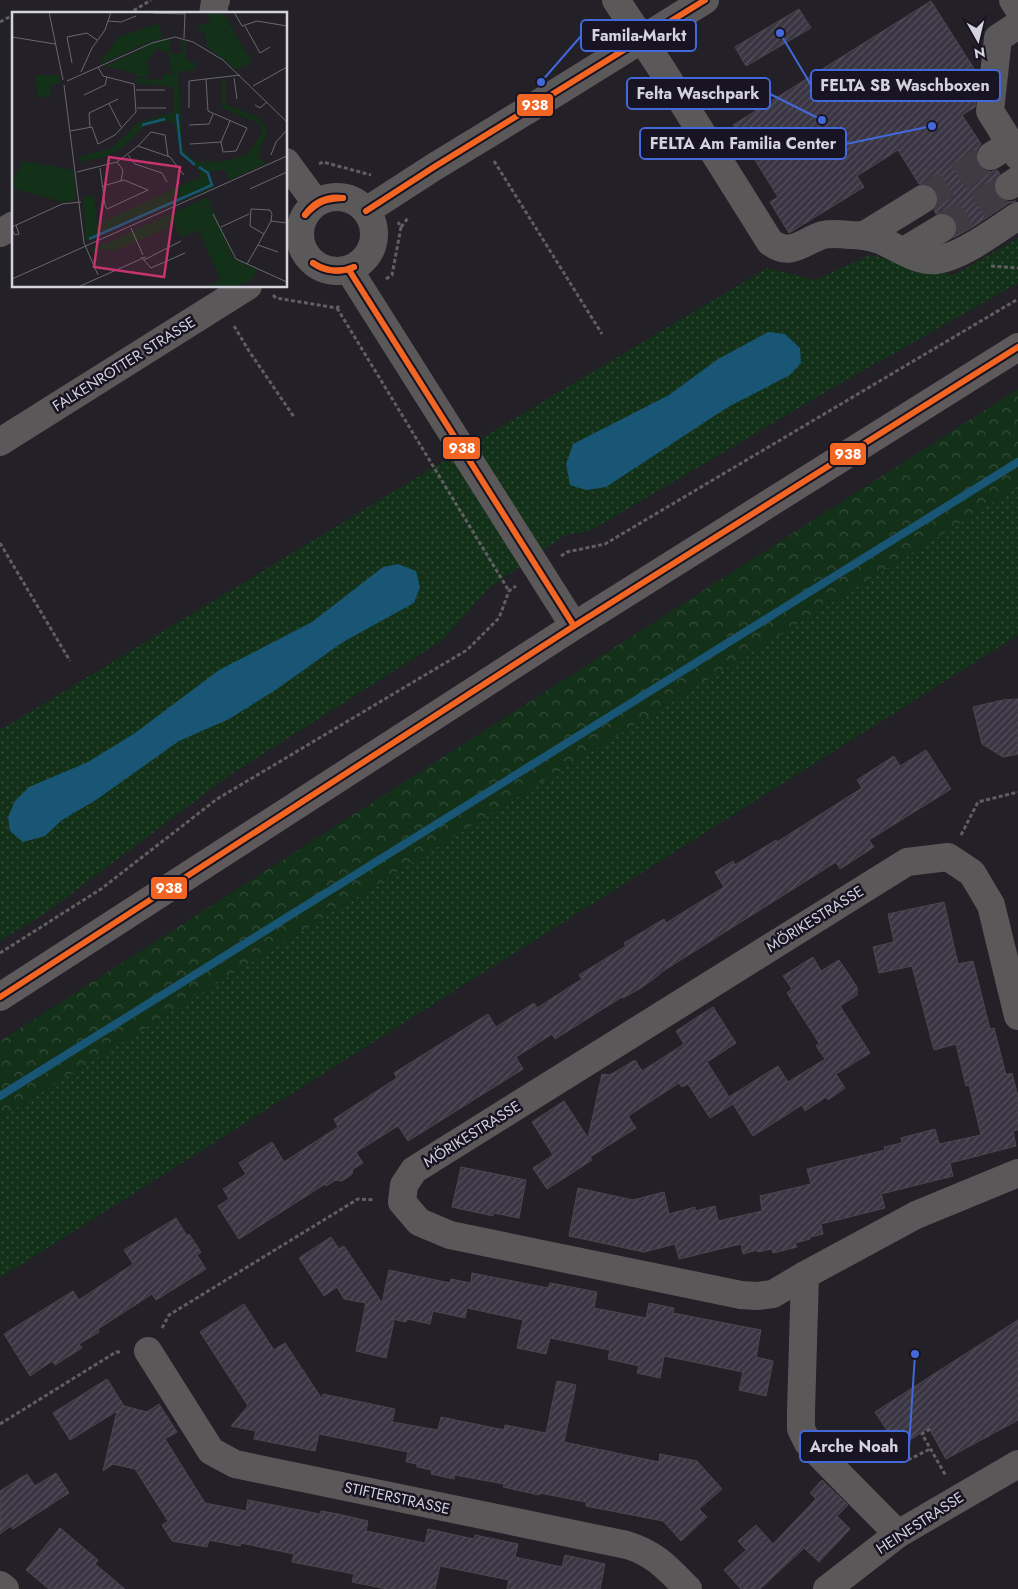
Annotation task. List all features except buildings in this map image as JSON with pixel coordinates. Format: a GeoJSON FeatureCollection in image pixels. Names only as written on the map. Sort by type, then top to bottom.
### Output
{"type":"FeatureCollection","features":[{"type":"Feature","properties":{"kind":"main road"},"geometry":{"type":"LineString","coordinates":[[0,997],[574,626],[1018,347]]}},
{"type":"Feature","properties":{"kind":"street"},"geometry":{"type":"LineString","coordinates":[[213,12],[216,0]]}},
{"type":"Feature","properties":{"kind":"street"},"geometry":{"type":"LineString","coordinates":[[616,0],[770,242],[782,248],[794,249],[827,234],[863,236],[880,240],[917,257],[934,261],[958,254],[1018,216]]}},
{"type":"Feature","properties":{"kind":"street"},"geometry":{"type":"LineString","coordinates":[[366,211],[434,166],[705,0]]}},
{"type":"Feature","properties":{"kind":"street"},"geometry":{"type":"LineString","coordinates":[[1013,0],[1018,8]]}},
{"type":"Feature","properties":{"kind":"street"},"geometry":{"type":"LineString","coordinates":[[1006,152],[990,111],[998,38],[1018,26]]}},
{"type":"Feature","properties":{"kind":"street"},"geometry":{"type":"LineString","coordinates":[[288,165],[316,203]]}},
{"type":"Feature","properties":{"kind":"street"},"geometry":{"type":"LineString","coordinates":[[329,198],[342,198],[355,202],[366,211],[372,223],[374,238],[370,252],[361,263],[349,270],[331,271],[295,257],[300,241],[299,230],[305,215],[316,203],[329,198]]}},
{"type":"Feature","properties":{"kind":"street"},"geometry":{"type":"LineString","coordinates":[[863,236],[923,199]]}},
{"type":"Feature","properties":{"kind":"street"},"geometry":{"type":"LineString","coordinates":[[0,234],[12,226]]}},
{"type":"Feature","properties":{"kind":"street"},"geometry":{"type":"LineString","coordinates":[[904,251],[942,228]]}},
{"type":"Feature","properties":{"kind":"street"},"geometry":{"type":"LineString","coordinates":[[349,270],[574,626]]}},
{"type":"Feature","properties":{"kind":"street","name":"FALKENROTTER STRASSE"},"geometry":{"type":"LineString","coordinates":[[0,442],[222,303],[260,289]]}},
{"type":"Feature","properties":{"kind":"street"},"geometry":{"type":"LineString","coordinates":[[948,857],[972,873],[991,905],[1018,1016]]}},
{"type":"Feature","properties":{"kind":"street","name":"MÖRIKESTRASSE"},"geometry":{"type":"LineString","coordinates":[[402,1202],[404,1185],[414,1170],[906,862],[948,857]]}},
{"type":"Feature","properties":{"kind":"street"},"geometry":{"type":"LineString","coordinates":[[402,1202],[419,1222],[450,1235],[741,1295],[757,1296],[773,1294],[805,1274],[916,1215],[1018,1173]]}},
{"type":"Feature","properties":{"kind":"street"},"geometry":{"type":"LineString","coordinates":[[805,1274],[801,1429],[808,1443],[898,1534]]}},
{"type":"Feature","properties":{"kind":"street","name":"STIFTERSTRASSE"},"geometry":{"type":"LineString","coordinates":[[148,1351],[211,1451],[235,1464],[627,1545],[659,1560],[688,1589]]}},
{"type":"Feature","properties":{"kind":"street","name":"HEINESTRASSE"},"geometry":{"type":"LineString","coordinates":[[827,1589],[898,1534],[1018,1464]]}},
{"type":"Feature","properties":{"kind":"street"},"geometry":{"type":"LineString","coordinates":[[0,1585],[5,1589]]}},
{"type":"Feature","properties":{"kind":"path"},"geometry":{"type":"LineString","coordinates":[[131,12],[151,0]]}},
{"type":"Feature","properties":{"kind":"path"},"geometry":{"type":"LineString","coordinates":[[0,22],[12,15]]}},
{"type":"Feature","properties":{"kind":"path"},"geometry":{"type":"LineString","coordinates":[[480,139],[602,334]]}},
{"type":"Feature","properties":{"kind":"path"},"geometry":{"type":"LineString","coordinates":[[260,289],[276,298],[336,308],[509,591]]}},
{"type":"Feature","properties":{"kind":"path"},"geometry":{"type":"LineString","coordinates":[[0,953],[101,888],[217,799],[467,650],[499,618],[509,591],[567,552],[605,544],[1018,299]]}},
{"type":"Feature","properties":{"kind":"path"},"geometry":{"type":"LineString","coordinates":[[222,303],[249,350],[294,417]]}},
{"type":"Feature","properties":{"kind":"path"},"geometry":{"type":"LineString","coordinates":[[0,543],[70,661]]}},
{"type":"Feature","properties":{"kind":"path"},"geometry":{"type":"LineString","coordinates":[[948,857],[978,802],[1018,792]]}},
{"type":"Feature","properties":{"kind":"path"},"geometry":{"type":"LineString","coordinates":[[0,1424],[116,1352],[148,1351],[170,1315],[358,1199],[402,1202]]}},
{"type":"Feature","properties":{"kind":"path"},"geometry":{"type":"LineString","coordinates":[[930,1429],[922,1434],[958,1498]]}},
{"type":"Feature","properties":{"kind":"path"},"geometry":{"type":"LineString","coordinates":[[908,1460],[930,1449]]}},
{"type":"Feature","properties":{"kind":"green space"},"geometry":{"type":"Polygon","coordinates":[[[1018,238],[1018,283],[831,389],[590,531],[565,535],[488,589],[443,640],[230,775],[46,913],[0,941],[0,730],[767,268],[815,280],[870,255],[954,275],[1018,238]]]}},
{"type":"Feature","properties":{"kind":"green space"},"geometry":{"type":"Polygon","coordinates":[[[1018,389],[1018,487],[0,1118],[0,1041],[1018,389]]]}},
{"type":"Feature","properties":{"kind":"green space"},"geometry":{"type":"Polygon","coordinates":[[[1018,487],[1018,635],[0,1278],[0,1118],[1018,487]]]}},
{"type":"Feature","properties":{"kind":"water"},"geometry":{"type":"Polygon","coordinates":[[[768,332],[785,334],[800,348],[801,363],[790,375],[728,407],[606,487],[586,490],[570,485],[566,464],[573,444],[669,395],[718,359],[768,332]]]}},
{"type":"Feature","properties":{"kind":"water"},"geometry":{"type":"Polygon","coordinates":[[[398,564],[416,571],[420,587],[414,603],[343,642],[277,689],[229,719],[179,741],[96,800],[62,820],[45,836],[23,842],[10,831],[8,817],[15,801],[29,787],[88,762],[135,733],[219,670],[312,622],[383,567],[398,564]]]}},
{"type":"Feature","properties":{"kind":"waterway"},"geometry":{"type":"LineString","coordinates":[[0,1096],[1018,462]]}},
{"type":"Feature","properties":{"kind":"tunnel"},"geometry":{"type":"LineString","coordinates":[[923,199],[991,156]]}},
{"type":"Feature","properties":{"kind":"tunnel"},"geometry":{"type":"LineString","coordinates":[[942,228],[1009,186]]}},
{"type":"Feature","properties":{"kind":"transit line","name":"938"},"geometry":{"type":"LineString","coordinates":[[366,211],[705,0]]}},
{"type":"Feature","properties":{"kind":"transit line","name":"938"},"geometry":{"type":"LineString","coordinates":[[305,215],[321,201],[343,198]]}},
{"type":"Feature","properties":{"kind":"transit line","name":"938"},"geometry":{"type":"LineString","coordinates":[[305,215],[322,202],[343,198]]}},
{"type":"Feature","properties":{"kind":"transit line","name":"938"},"geometry":{"type":"LineString","coordinates":[[313,263],[333,270],[344,270],[354,267]]}},
{"type":"Feature","properties":{"kind":"transit line","name":"938"},"geometry":{"type":"LineString","coordinates":[[313,263],[333,271],[354,267]]}},
{"type":"Feature","properties":{"kind":"transit line","name":"938"},"geometry":{"type":"LineString","coordinates":[[349,270],[574,626]]}},
{"type":"Feature","properties":{"kind":"transit line","name":"938"},"geometry":{"type":"LineString","coordinates":[[0,997],[574,626],[1018,347]]}},
{"type":"Feature","properties":{"kind":"place","name":"FELTA SB Waschboxen"},"geometry":{"type":"Point","coordinates":[780,33]}},
{"type":"Feature","properties":{"kind":"place","name":"Famila-Markt"},"geometry":{"type":"Point","coordinates":[541,82]}},
{"type":"Feature","properties":{"kind":"place","name":"Felta Waschpark"},"geometry":{"type":"Point","coordinates":[822,120]}},
{"type":"Feature","properties":{"kind":"place","name":"FELTA Am Familia Center"},"geometry":{"type":"Point","coordinates":[932,126]}},
{"type":"Feature","properties":{"kind":"place","name":"Arche Noah"},"geometry":{"type":"Point","coordinates":[915,1354]}}]}
